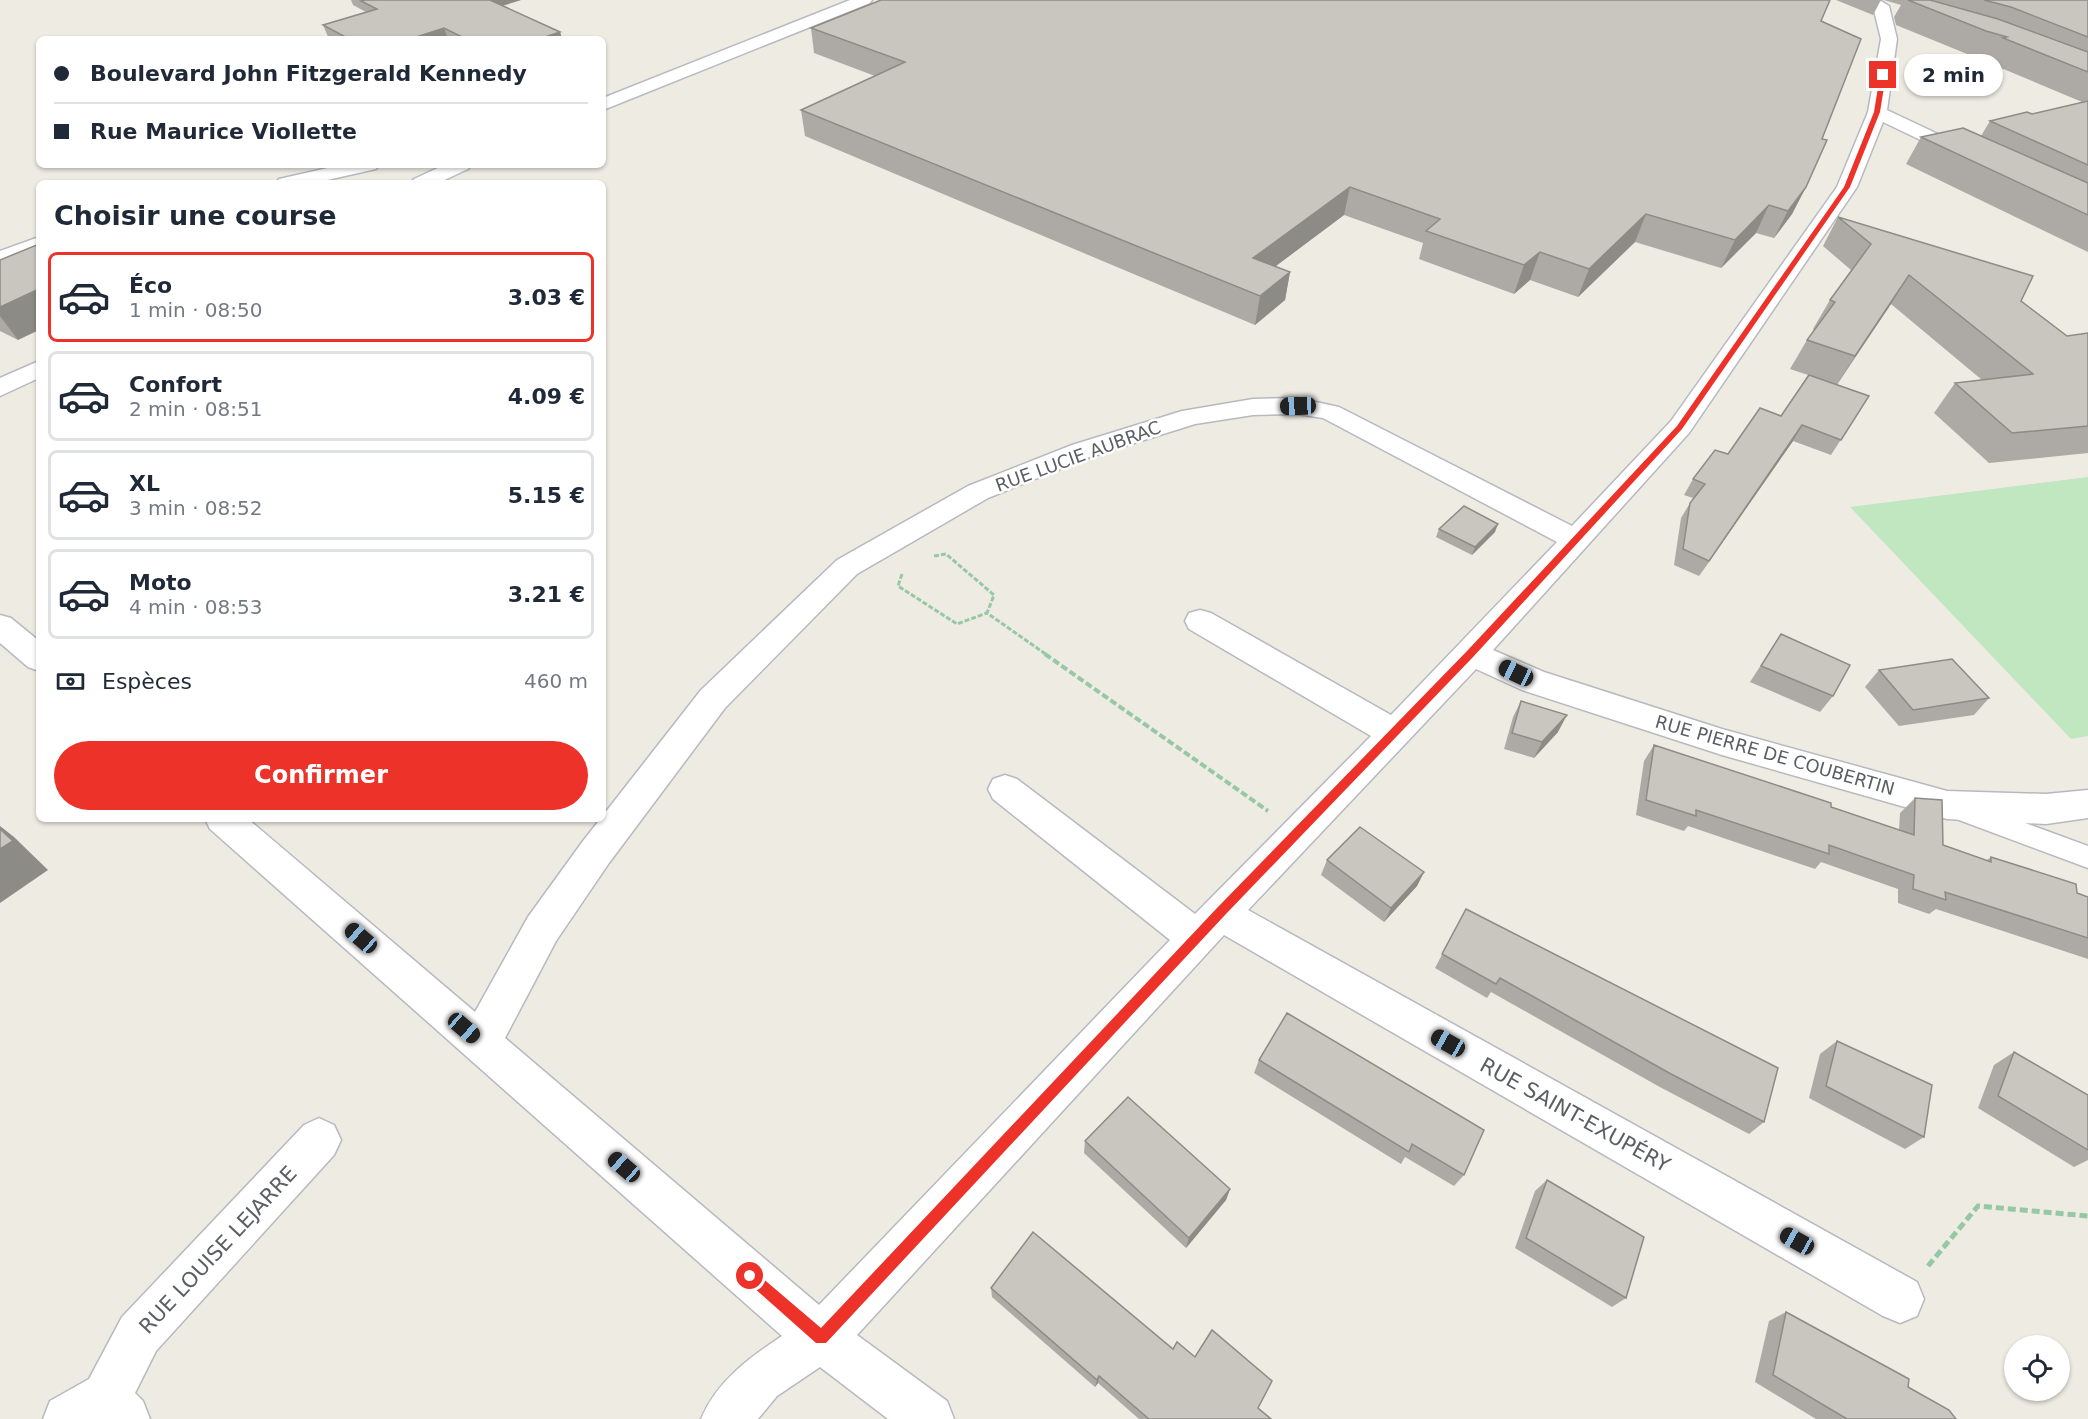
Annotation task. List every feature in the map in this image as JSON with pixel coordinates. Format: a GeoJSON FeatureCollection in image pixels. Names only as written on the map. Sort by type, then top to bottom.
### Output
{"type":"FeatureCollection","features":[{"type":"Feature","properties":{"kind":"street"},"geometry":{"type":"LineString","coordinates":[[606,103],[864,0]]}},
{"type":"Feature","properties":{"kind":"street"},"geometry":{"type":"LineString","coordinates":[[726,1419],[760,1379],[821,1338],[1209,925],[1471,654],[1686,418],[1847,187],[1877,112],[1889,39],[1885,7]]}},
{"type":"Feature","properties":{"kind":"street"},"geometry":{"type":"LineString","coordinates":[[1877,112],[1980,161]]}},
{"type":"Feature","properties":{"kind":"street"},"geometry":{"type":"LineString","coordinates":[[300,180],[355,168]]}},
{"type":"Feature","properties":{"kind":"street"},"geometry":{"type":"LineString","coordinates":[[428,180],[454,168]]}},
{"type":"Feature","properties":{"kind":"street"},"geometry":{"type":"LineString","coordinates":[[0,259],[36,245]]}},
{"type":"Feature","properties":{"kind":"street"},"geometry":{"type":"LineString","coordinates":[[0,388],[36,370]]}},
{"type":"Feature","properties":{"kind":"street","name":"RUE LUCIE AUBRAC"},"geometry":{"type":"LineString","coordinates":[[481,1042],[543,929],[596,852],[713,699],[847,567],[978,492],[1081,451],[1191,417],[1254,407],[1298,406],[1330,412],[1576,540]]}},
{"type":"Feature","properties":{"kind":"street"},"geometry":{"type":"LineString","coordinates":[[1200,621],[1394,733]]}},
{"type":"Feature","properties":{"kind":"street"},"geometry":{"type":"LineString","coordinates":[[0,626],[36,656]]}},
{"type":"Feature","properties":{"kind":"street","name":"RUE PIERRE DE COUBERTIN"},"geometry":{"type":"LineString","coordinates":[[1471,654],[1533,681],[1722,742],[1947,805],[2046,809],[2088,804]]}},
{"type":"Feature","properties":{"kind":"street","name":"RUE SAINT-EXUPÉRY"},"geometry":{"type":"LineString","coordinates":[[1005,789],[1209,925],[1242,927],[1900,1299]]}},
{"type":"Feature","properties":{"kind":"street"},"geometry":{"type":"LineString","coordinates":[[226,822],[821,1338],[929,1419]]}},
{"type":"Feature","properties":{"kind":"street","name":"RUE LOUISE LEJARRE"},"geometry":{"type":"LineString","coordinates":[[100,1412],[138,1334],[319,1140]]}},
{"type":"Feature","properties":{"kind":"lane"},"geometry":{"type":"LineString","coordinates":[[1947,805],[2088,857]]}},
{"type":"Feature","properties":{"kind":"path"},"geometry":{"type":"LineString","coordinates":[[890,542],[916,563]]}},
{"type":"Feature","properties":{"kind":"path"},"geometry":{"type":"LineString","coordinates":[[946,554],[994,595],[987,613],[957,624],[898,586],[904,570],[926,557],[946,554]]}},
{"type":"Feature","properties":{"kind":"path"},"geometry":{"type":"LineString","coordinates":[[987,613],[1298,832]]}},
{"type":"Feature","properties":{"kind":"path"},"geometry":{"type":"LineString","coordinates":[[1900,1299],[1978,1206],[2088,1216]]}},
{"type":"Feature","properties":{"kind":"green space"},"geometry":{"type":"Polygon","coordinates":[[[2088,477],[2088,736],[2071,739],[1850,507],[2088,477]]]}},
{"type":"Feature","properties":{"kind":"building"},"geometry":{"type":"Polygon","coordinates":[[[490,0],[560,32],[548,36],[460,36],[444,28],[419,36],[343,36],[323,25],[377,9],[361,1],[490,0]]]}},
{"type":"Feature","properties":{"kind":"building"},"geometry":{"type":"Polygon","coordinates":[[[881,0],[1830,0],[1821,21],[1861,39],[1822,139],[1827,140],[1806,187],[1788,211],[1769,205],[1735,240],[1646,214],[1589,269],[1540,252],[1524,265],[1426,231],[1440,219],[1350,187],[1253,258],[1290,272],[1260,296],[801,110],[905,62],[811,28],[881,0]]]}},
{"type":"Feature","properties":{"kind":"building"},"geometry":{"type":"Polygon","coordinates":[[[1908,0],[1930,0],[1998,19],[2088,52],[2088,72],[2003,38],[2007,37],[1908,0]]]}},
{"type":"Feature","properties":{"kind":"building"},"geometry":{"type":"Polygon","coordinates":[[[1984,0],[2088,0],[2088,37],[2011,7],[1984,0]]]}},
{"type":"Feature","properties":{"kind":"building"},"geometry":{"type":"Polygon","coordinates":[[[2088,101],[2088,165],[1990,121],[2027,112],[2032,114],[2088,101]]]}},
{"type":"Feature","properties":{"kind":"building"},"geometry":{"type":"Polygon","coordinates":[[[1963,128],[2088,183],[2088,215],[1921,137],[1963,128]]]}},
{"type":"Feature","properties":{"kind":"building"},"geometry":{"type":"Polygon","coordinates":[[[1838,217],[2033,276],[2021,301],[2067,336],[2088,333],[2088,426],[2012,433],[1955,383],[2033,374],[1909,275],[1855,356],[1807,340],[1835,302],[1830,300],[1871,244],[1838,217]]]}},
{"type":"Feature","properties":{"kind":"building"},"geometry":{"type":"Polygon","coordinates":[[[36,245],[36,290],[0,307],[0,260],[36,245]]]}},
{"type":"Feature","properties":{"kind":"building"},"geometry":{"type":"Polygon","coordinates":[[[1809,375],[1869,396],[1841,440],[1802,425],[1709,561],[1683,549],[1690,503],[1705,484],[1693,479],[1715,450],[1728,454],[1760,408],[1781,416],[1809,375]]]}},
{"type":"Feature","properties":{"kind":"building"},"geometry":{"type":"Polygon","coordinates":[[[1464,506],[1498,524],[1475,547],[1439,529],[1464,506]]]}},
{"type":"Feature","properties":{"kind":"building"},"geometry":{"type":"Polygon","coordinates":[[[1781,634],[1850,665],[1833,696],[1761,666],[1781,634]]]}},
{"type":"Feature","properties":{"kind":"building"},"geometry":{"type":"Polygon","coordinates":[[[1952,659],[1989,698],[1913,710],[1879,670],[1952,659]]]}},
{"type":"Feature","properties":{"kind":"building"},"geometry":{"type":"Polygon","coordinates":[[[1521,701],[1567,715],[1542,742],[1512,733],[1521,701]]]}},
{"type":"Feature","properties":{"kind":"building"},"geometry":{"type":"Polygon","coordinates":[[[1654,745],[1831,803],[1831,807],[1914,835],[1915,798],[1942,800],[1943,845],[1991,862],[1991,857],[2076,884],[2077,893],[2088,897],[2088,938],[1945,892],[1946,900],[1913,889],[1914,875],[1829,845],[1829,854],[1696,810],[1696,816],[1646,800],[1654,745]]]}},
{"type":"Feature","properties":{"kind":"building"},"geometry":{"type":"Polygon","coordinates":[[[1360,827],[1424,872],[1391,908],[1327,860],[1360,827]]]}},
{"type":"Feature","properties":{"kind":"building"},"geometry":{"type":"Polygon","coordinates":[[[0,829],[13,841],[0,849],[0,829]]]}},
{"type":"Feature","properties":{"kind":"building"},"geometry":{"type":"Polygon","coordinates":[[[1466,909],[1778,1068],[1764,1122],[1671,1074],[1500,978],[1496,984],[1442,954],[1466,909]]]}},
{"type":"Feature","properties":{"kind":"building"},"geometry":{"type":"Polygon","coordinates":[[[1287,1013],[1484,1130],[1464,1175],[1412,1144],[1409,1152],[1259,1060],[1287,1013]]]}},
{"type":"Feature","properties":{"kind":"building"},"geometry":{"type":"Polygon","coordinates":[[[1837,1041],[1932,1085],[1924,1137],[1826,1086],[1837,1041]]]}},
{"type":"Feature","properties":{"kind":"building"},"geometry":{"type":"Polygon","coordinates":[[[2014,1052],[2088,1095],[2088,1150],[1998,1096],[2014,1052]]]}},
{"type":"Feature","properties":{"kind":"building"},"geometry":{"type":"Polygon","coordinates":[[[1128,1097],[1230,1189],[1189,1238],[1085,1141],[1128,1097]]]}},
{"type":"Feature","properties":{"kind":"building"},"geometry":{"type":"Polygon","coordinates":[[[1547,1180],[1644,1237],[1626,1298],[1526,1238],[1547,1180]]]}},
{"type":"Feature","properties":{"kind":"building"},"geometry":{"type":"Polygon","coordinates":[[[1033,1232],[1173,1349],[1177,1342],[1195,1357],[1212,1330],[1272,1381],[1258,1408],[1271,1419],[1149,1419],[1099,1376],[1097,1380],[991,1288],[1033,1232]]]}},
{"type":"Feature","properties":{"kind":"building"},"geometry":{"type":"Polygon","coordinates":[[[1786,1312],[1909,1379],[1908,1387],[1949,1410],[1956,1419],[1847,1419],[1773,1375],[1786,1312]]]}},
{"type":"Feature","properties":{"kind":"route"},"geometry":{"type":"LineString","coordinates":[[750,1276],[821,1338],[1221,912],[1471,654],[1680,428],[1847,187],[1877,112],[1883,75]]}}]}
